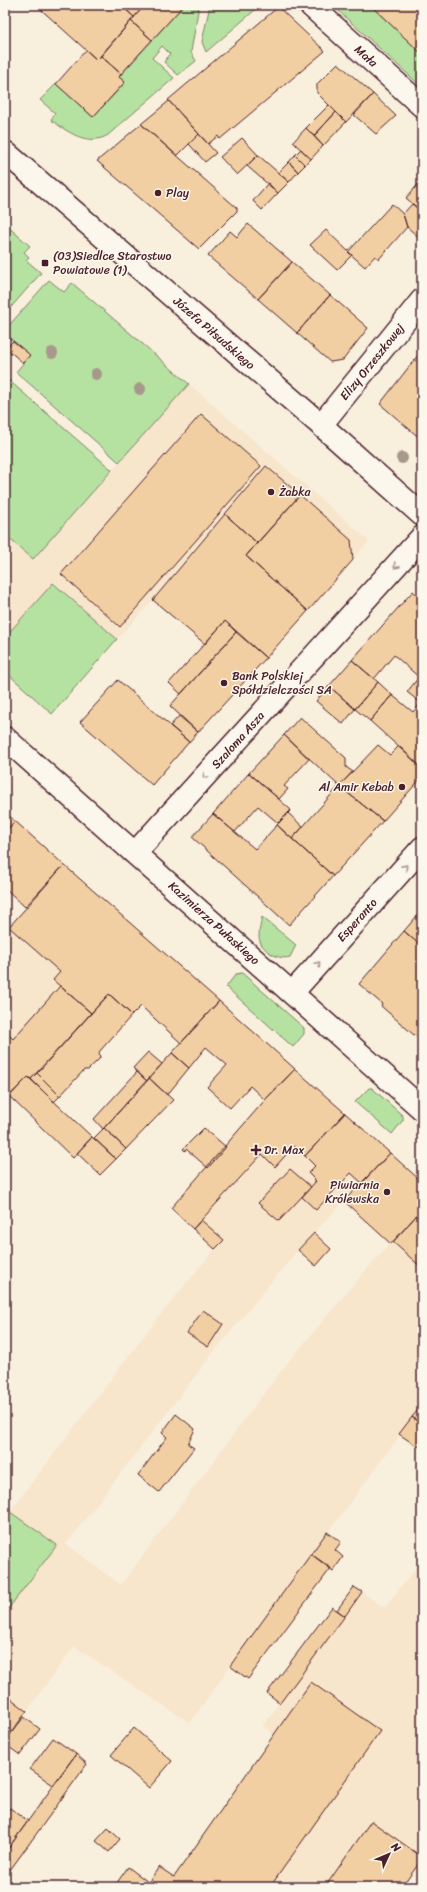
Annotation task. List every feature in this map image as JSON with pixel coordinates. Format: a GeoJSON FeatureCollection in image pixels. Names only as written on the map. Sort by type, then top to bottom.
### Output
{"type":"FeatureCollection","features":[{"type":"Feature","properties":{"kind":"street","name":"Mała"},"geometry":{"type":"LineString","coordinates":[[310,5],[422,106]]}},
{"type":"Feature","properties":{"kind":"street","name":"Józefa Piłsudskiego"},"geometry":{"type":"LineString","coordinates":[[5,152],[321,425],[422,515]]}},
{"type":"Feature","properties":{"kind":"street","name":"Elizy Orzeszkowej"},"geometry":{"type":"LineString","coordinates":[[321,425],[422,300]]}},
{"type":"Feature","properties":{"kind":"street","name":"Szaloma Asza"},"geometry":{"type":"LineString","coordinates":[[135,853],[422,537]]}},
{"type":"Feature","properties":{"kind":"street","name":"Kazimierza Pułaskiego"},"geometry":{"type":"LineString","coordinates":[[5,738],[422,1109]]}},
{"type":"Feature","properties":{"kind":"street","name":"Esperanto"},"geometry":{"type":"LineString","coordinates":[[292,993],[422,848]]}},
{"type":"Feature","properties":{"kind":"shaded area"},"geometry":{"type":"Polygon","coordinates":[[[189,384],[369,541],[308,611],[189,742],[170,726],[179,716],[170,706],[181,694],[169,683],[204,644],[153,600],[117,639],[53,583],[5,637],[5,535],[33,559],[189,384]]]}},
{"type":"Feature","properties":{"kind":"shaded area"},"geometry":{"type":"Polygon","coordinates":[[[64,865],[219,1001],[181,1043],[141,1006],[132,1015],[108,994],[31,1079],[28,1077],[5,1101],[5,931],[64,865]]]}},
{"type":"Feature","properties":{"kind":"shaded area"},"geometry":{"type":"Polygon","coordinates":[[[265,1100],[362,1182],[298,1250],[212,1354],[66,1544],[121,1585],[281,1371],[360,1277],[422,1209],[422,1405],[230,1666],[190,1723],[74,1646],[5,1741],[5,1518],[154,1323],[215,1249],[171,1208],[265,1100]]]}},
{"type":"Feature","properties":{"kind":"shaded area"},"geometry":{"type":"Polygon","coordinates":[[[422,1561],[422,1859],[402,1887],[145,1887],[159,1867],[174,1877],[274,1735],[263,1726],[362,1592],[384,1608],[422,1561]]]}},
{"type":"Feature","properties":{"kind":"green space"},"geometry":{"type":"Polygon","coordinates":[[[184,5],[199,5],[191,52],[196,61],[178,75],[164,62],[170,54],[162,46],[152,58],[174,78],[108,135],[101,138],[86,139],[71,133],[51,120],[55,113],[40,100],[56,84],[93,117],[125,83],[119,77],[184,5]]]}},
{"type":"Feature","properties":{"kind":"green space"},"geometry":{"type":"Polygon","coordinates":[[[210,5],[250,5],[255,10],[206,52],[202,42],[210,5]]]}},
{"type":"Feature","properties":{"kind":"green space"},"geometry":{"type":"Polygon","coordinates":[[[332,5],[370,5],[422,54],[422,87],[332,5]]]}},
{"type":"Feature","properties":{"kind":"green space"},"geometry":{"type":"Polygon","coordinates":[[[5,224],[30,246],[24,252],[29,257],[26,260],[41,273],[5,314],[5,224]]]}},
{"type":"Feature","properties":{"kind":"green space"},"geometry":{"type":"Polygon","coordinates":[[[49,280],[64,292],[72,283],[189,384],[119,462],[16,372],[30,355],[5,334],[5,330],[49,280]]]}},
{"type":"Feature","properties":{"kind":"green space"},"geometry":{"type":"Polygon","coordinates":[[[5,377],[112,470],[33,559],[5,535],[5,377]]]}},
{"type":"Feature","properties":{"kind":"green space"},"geometry":{"type":"Polygon","coordinates":[[[53,583],[117,639],[52,714],[5,671],[5,637],[53,583]]]}},
{"type":"Feature","properties":{"kind":"green space"},"geometry":{"type":"Polygon","coordinates":[[[262,917],[296,945],[290,957],[285,958],[275,956],[262,945],[259,936],[262,917]]]}},
{"type":"Feature","properties":{"kind":"green space"},"geometry":{"type":"Polygon","coordinates":[[[242,973],[304,1028],[304,1034],[293,1047],[226,987],[236,974],[242,973]]]}},
{"type":"Feature","properties":{"kind":"green space"},"geometry":{"type":"Polygon","coordinates":[[[369,1088],[372,1088],[403,1116],[403,1120],[392,1134],[355,1102],[369,1088]]]}},
{"type":"Feature","properties":{"kind":"green space"},"geometry":{"type":"Polygon","coordinates":[[[10,1512],[57,1545],[5,1613],[5,1518],[10,1512]]]}},
{"type":"Feature","properties":{"kind":"building"},"geometry":{"type":"Polygon","coordinates":[[[36,5],[121,5],[134,17],[97,60],[36,5]]]}},
{"type":"Feature","properties":{"kind":"building"},"geometry":{"type":"Polygon","coordinates":[[[121,5],[145,5],[134,17],[121,5]]]}},
{"type":"Feature","properties":{"kind":"building"},"geometry":{"type":"Polygon","coordinates":[[[145,5],[184,5],[152,40],[131,21],[145,5]]]}},
{"type":"Feature","properties":{"kind":"building"},"geometry":{"type":"Polygon","coordinates":[[[370,5],[422,5],[422,54],[370,5]]]}},
{"type":"Feature","properties":{"kind":"building"},"geometry":{"type":"Polygon","coordinates":[[[278,7],[325,51],[220,139],[218,136],[208,144],[168,100],[278,7]]]}},
{"type":"Feature","properties":{"kind":"building"},"geometry":{"type":"Polygon","coordinates":[[[131,21],[152,40],[121,74],[101,56],[131,21]]]}},
{"type":"Feature","properties":{"kind":"building"},"geometry":{"type":"Polygon","coordinates":[[[86,50],[97,60],[101,56],[121,74],[119,77],[125,82],[93,117],[56,84],[86,50]]]}},
{"type":"Feature","properties":{"kind":"building"},"geometry":{"type":"Polygon","coordinates":[[[338,63],[373,94],[346,122],[317,93],[317,84],[338,63]]]}},
{"type":"Feature","properties":{"kind":"building"},"geometry":{"type":"Polygon","coordinates":[[[373,94],[396,116],[376,134],[354,115],[373,94]]]}},
{"type":"Feature","properties":{"kind":"building"},"geometry":{"type":"Polygon","coordinates":[[[169,101],[199,134],[177,156],[141,124],[169,101]]]}},
{"type":"Feature","properties":{"kind":"building"},"geometry":{"type":"Polygon","coordinates":[[[329,105],[336,112],[314,136],[306,128],[329,105]]]}},
{"type":"Feature","properties":{"kind":"building"},"geometry":{"type":"Polygon","coordinates":[[[336,112],[346,122],[323,146],[314,136],[336,112]]]}},
{"type":"Feature","properties":{"kind":"building"},"geometry":{"type":"Polygon","coordinates":[[[141,124],[237,208],[237,211],[199,249],[97,161],[141,124]]]}},
{"type":"Feature","properties":{"kind":"building"},"geometry":{"type":"Polygon","coordinates":[[[306,128],[323,146],[311,159],[293,142],[306,128]]]}},
{"type":"Feature","properties":{"kind":"building"},"geometry":{"type":"Polygon","coordinates":[[[199,134],[216,153],[205,162],[189,144],[199,134]]]}},
{"type":"Feature","properties":{"kind":"building"},"geometry":{"type":"Polygon","coordinates":[[[242,138],[258,155],[237,175],[220,157],[242,138]]]}},
{"type":"Feature","properties":{"kind":"building"},"geometry":{"type":"Polygon","coordinates":[[[301,149],[311,159],[305,165],[295,155],[301,149]]]}},
{"type":"Feature","properties":{"kind":"building"},"geometry":{"type":"Polygon","coordinates":[[[258,155],[289,182],[278,193],[247,166],[258,155]]]}},
{"type":"Feature","properties":{"kind":"building"},"geometry":{"type":"Polygon","coordinates":[[[295,155],[305,165],[298,172],[289,162],[295,155]]]}},
{"type":"Feature","properties":{"kind":"building"},"geometry":{"type":"Polygon","coordinates":[[[289,162],[298,172],[289,182],[278,173],[289,162]]]}},
{"type":"Feature","properties":{"kind":"building"},"geometry":{"type":"Polygon","coordinates":[[[422,180],[422,210],[421,211],[406,198],[422,180]]]}},
{"type":"Feature","properties":{"kind":"building"},"geometry":{"type":"Polygon","coordinates":[[[268,183],[278,193],[262,210],[253,201],[268,183]]]}},
{"type":"Feature","properties":{"kind":"building"},"geometry":{"type":"Polygon","coordinates":[[[392,204],[403,214],[407,227],[379,259],[375,256],[365,267],[348,252],[392,204]]]}},
{"type":"Feature","properties":{"kind":"building"},"geometry":{"type":"Polygon","coordinates":[[[412,204],[422,212],[422,240],[407,227],[403,214],[412,204]]]}},
{"type":"Feature","properties":{"kind":"building"},"geometry":{"type":"Polygon","coordinates":[[[248,224],[292,262],[258,299],[208,256],[230,231],[237,237],[248,224]]]}},
{"type":"Feature","properties":{"kind":"building"},"geometry":{"type":"Polygon","coordinates":[[[326,230],[352,255],[337,270],[310,245],[326,230]]]}},
{"type":"Feature","properties":{"kind":"building"},"geometry":{"type":"Polygon","coordinates":[[[292,262],[330,295],[297,333],[258,299],[292,262]]]}},
{"type":"Feature","properties":{"kind":"building"},"geometry":{"type":"Polygon","coordinates":[[[330,295],[368,328],[343,360],[330,362],[297,333],[330,295]]]}},
{"type":"Feature","properties":{"kind":"building"},"geometry":{"type":"Polygon","coordinates":[[[13,341],[30,355],[23,363],[6,348],[13,341]]]}},
{"type":"Feature","properties":{"kind":"building"},"geometry":{"type":"Polygon","coordinates":[[[422,350],[422,440],[380,404],[422,350]]]}},
{"type":"Feature","properties":{"kind":"building"},"geometry":{"type":"Polygon","coordinates":[[[201,414],[261,466],[120,627],[61,574],[201,414]]]}},
{"type":"Feature","properties":{"kind":"building"},"geometry":{"type":"Polygon","coordinates":[[[266,466],[300,495],[257,543],[225,514],[266,466]]]}},
{"type":"Feature","properties":{"kind":"building"},"geometry":{"type":"Polygon","coordinates":[[[300,495],[351,540],[353,560],[308,611],[246,556],[300,495]]]}},
{"type":"Feature","properties":{"kind":"building"},"geometry":{"type":"Polygon","coordinates":[[[225,514],[257,543],[246,556],[308,611],[266,658],[225,621],[205,644],[153,600],[225,514]]]}},
{"type":"Feature","properties":{"kind":"building"},"geometry":{"type":"Polygon","coordinates":[[[413,591],[422,600],[422,680],[394,655],[374,679],[352,660],[413,591]]]}},
{"type":"Feature","properties":{"kind":"building"},"geometry":{"type":"Polygon","coordinates":[[[225,621],[236,632],[181,694],[169,683],[225,621]]]}},
{"type":"Feature","properties":{"kind":"building"},"geometry":{"type":"Polygon","coordinates":[[[236,632],[266,658],[198,732],[170,706],[236,632]]]}},
{"type":"Feature","properties":{"kind":"building"},"geometry":{"type":"Polygon","coordinates":[[[352,660],[378,682],[355,709],[329,686],[352,660]]]}},
{"type":"Feature","properties":{"kind":"building"},"geometry":{"type":"Polygon","coordinates":[[[419,677],[422,680],[422,768],[370,721],[392,695],[413,712],[421,703],[407,692],[419,677]]]}},
{"type":"Feature","properties":{"kind":"building"},"geometry":{"type":"Polygon","coordinates":[[[118,680],[189,742],[152,785],[80,722],[118,680]]]}},
{"type":"Feature","properties":{"kind":"building"},"geometry":{"type":"Polygon","coordinates":[[[378,682],[392,695],[370,721],[355,709],[378,682]]]}},
{"type":"Feature","properties":{"kind":"building"},"geometry":{"type":"Polygon","coordinates":[[[329,686],[355,709],[343,724],[316,701],[329,686]]]}},
{"type":"Feature","properties":{"kind":"building"},"geometry":{"type":"Polygon","coordinates":[[[179,716],[198,732],[189,742],[170,726],[179,716]]]}},
{"type":"Feature","properties":{"kind":"building"},"geometry":{"type":"Polygon","coordinates":[[[300,717],[346,758],[346,767],[353,772],[339,786],[284,735],[300,717]]]}},
{"type":"Feature","properties":{"kind":"building"},"geometry":{"type":"Polygon","coordinates":[[[284,735],[309,759],[284,786],[288,789],[279,799],[249,773],[284,735]]]}},
{"type":"Feature","properties":{"kind":"building"},"geometry":{"type":"Polygon","coordinates":[[[378,745],[390,755],[399,746],[422,768],[422,777],[383,821],[339,786],[378,745]]]}},
{"type":"Feature","properties":{"kind":"building"},"geometry":{"type":"Polygon","coordinates":[[[249,773],[291,810],[278,823],[258,806],[235,832],[213,814],[249,773]]]}},
{"type":"Feature","properties":{"kind":"building"},"geometry":{"type":"Polygon","coordinates":[[[339,786],[383,821],[333,876],[292,839],[339,786]]]}},
{"type":"Feature","properties":{"kind":"building"},"geometry":{"type":"Polygon","coordinates":[[[5,812],[15,821],[5,832],[5,812]]]}},
{"type":"Feature","properties":{"kind":"building"},"geometry":{"type":"Polygon","coordinates":[[[288,813],[303,827],[292,839],[277,825],[288,813]]]}},
{"type":"Feature","properties":{"kind":"building"},"geometry":{"type":"Polygon","coordinates":[[[213,814],[255,849],[277,825],[333,876],[289,925],[192,837],[213,814]]]}},
{"type":"Feature","properties":{"kind":"building"},"geometry":{"type":"Polygon","coordinates":[[[15,821],[64,865],[25,907],[5,888],[5,832],[15,821]]]}},
{"type":"Feature","properties":{"kind":"building"},"geometry":{"type":"Polygon","coordinates":[[[64,865],[219,1001],[181,1043],[141,1006],[132,1015],[109,994],[91,1013],[53,980],[60,972],[9,927],[64,865]]]}},
{"type":"Feature","properties":{"kind":"building"},"geometry":{"type":"Polygon","coordinates":[[[422,910],[422,947],[404,931],[422,910]]]}},
{"type":"Feature","properties":{"kind":"building"},"geometry":{"type":"Polygon","coordinates":[[[404,931],[422,947],[422,1042],[381,1006],[382,1004],[359,984],[404,931]]]}},
{"type":"Feature","properties":{"kind":"building"},"geometry":{"type":"Polygon","coordinates":[[[60,986],[91,1013],[31,1079],[28,1077],[5,1101],[5,1031],[13,1039],[60,986]]]}},
{"type":"Feature","properties":{"kind":"building"},"geometry":{"type":"Polygon","coordinates":[[[109,994],[132,1015],[99,1052],[100,1058],[88,1070],[84,1070],[60,1096],[37,1073],[109,994]]]}},
{"type":"Feature","properties":{"kind":"building"},"geometry":{"type":"Polygon","coordinates":[[[219,1001],[295,1069],[265,1100],[250,1086],[230,1108],[207,1087],[227,1065],[206,1047],[189,1068],[172,1053],[219,1001]]]}},
{"type":"Feature","properties":{"kind":"building"},"geometry":{"type":"Polygon","coordinates":[[[148,1052],[162,1064],[147,1081],[133,1068],[148,1052]]]}},
{"type":"Feature","properties":{"kind":"building"},"geometry":{"type":"Polygon","coordinates":[[[172,1053],[189,1068],[167,1095],[149,1078],[172,1053]]]}},
{"type":"Feature","properties":{"kind":"building","name":"Dr. Max"},"geometry":{"type":"Polygon","coordinates":[[[295,1069],[345,1113],[305,1156],[294,1146],[275,1167],[262,1154],[193,1229],[171,1208],[265,1100],[295,1069]]]}},
{"type":"Feature","properties":{"kind":"building"},"geometry":{"type":"Polygon","coordinates":[[[137,1072],[147,1081],[103,1129],[94,1119],[137,1072]]]}},
{"type":"Feature","properties":{"kind":"building"},"geometry":{"type":"Polygon","coordinates":[[[37,1073],[60,1096],[54,1102],[31,1079],[37,1073]]]}},
{"type":"Feature","properties":{"kind":"building"},"geometry":{"type":"Polygon","coordinates":[[[28,1077],[92,1137],[73,1158],[9,1096],[28,1077]]]}},
{"type":"Feature","properties":{"kind":"building"},"geometry":{"type":"Polygon","coordinates":[[[149,1078],[173,1100],[126,1149],[104,1128],[149,1078]]]}},
{"type":"Feature","properties":{"kind":"building"},"geometry":{"type":"Polygon","coordinates":[[[345,1113],[390,1153],[362,1183],[351,1173],[316,1210],[302,1197],[316,1181],[308,1173],[315,1166],[305,1156],[345,1113]]]}},
{"type":"Feature","properties":{"kind":"building"},"geometry":{"type":"Polygon","coordinates":[[[104,1128],[126,1149],[116,1159],[94,1138],[104,1128]]]}},
{"type":"Feature","properties":{"kind":"building"},"geometry":{"type":"Polygon","coordinates":[[[204,1128],[226,1147],[208,1168],[186,1149],[185,1151],[183,1149],[204,1128]]]}},
{"type":"Feature","properties":{"kind":"building"},"geometry":{"type":"Polygon","coordinates":[[[92,1137],[116,1159],[100,1175],[77,1153],[92,1137]]]}},
{"type":"Feature","properties":{"kind":"building","name":"Piwiarnia Królewska"},"geometry":{"type":"Polygon","coordinates":[[[390,1153],[422,1182],[422,1209],[391,1244],[344,1201],[390,1153]]]}},
{"type":"Feature","properties":{"kind":"building"},"geometry":{"type":"Polygon","coordinates":[[[290,1169],[311,1187],[279,1221],[258,1203],[290,1169]]]}},
{"type":"Feature","properties":{"kind":"building"},"geometry":{"type":"Polygon","coordinates":[[[422,1209],[422,1268],[393,1242],[422,1209]]]}},
{"type":"Feature","properties":{"kind":"building"},"geometry":{"type":"Polygon","coordinates":[[[201,1220],[224,1240],[215,1249],[193,1229],[201,1220]]]}},
{"type":"Feature","properties":{"kind":"building"},"geometry":{"type":"Polygon","coordinates":[[[314,1233],[331,1249],[316,1266],[298,1250],[314,1233]]]}},
{"type":"Feature","properties":{"kind":"building"},"geometry":{"type":"Polygon","coordinates":[[[203,1310],[223,1324],[208,1347],[187,1333],[203,1310]]]}},
{"type":"Feature","properties":{"kind":"building"},"geometry":{"type":"Polygon","coordinates":[[[422,1405],[422,1425],[412,1417],[422,1405]]]}},
{"type":"Feature","properties":{"kind":"building"},"geometry":{"type":"Polygon","coordinates":[[[176,1414],[195,1429],[188,1444],[194,1448],[159,1492],[138,1475],[167,1437],[162,1433],[176,1414]]]}},
{"type":"Feature","properties":{"kind":"building"},"geometry":{"type":"Polygon","coordinates":[[[412,1417],[422,1425],[422,1442],[418,1447],[399,1434],[412,1417]]]}},
{"type":"Feature","properties":{"kind":"building"},"geometry":{"type":"Polygon","coordinates":[[[327,1532],[341,1542],[335,1550],[343,1557],[333,1571],[311,1554],[327,1532]]]}},
{"type":"Feature","properties":{"kind":"building"},"geometry":{"type":"Polygon","coordinates":[[[311,1554],[331,1568],[248,1679],[230,1666],[311,1554]]]}},
{"type":"Feature","properties":{"kind":"building"},"geometry":{"type":"Polygon","coordinates":[[[422,1580],[422,1591],[416,1586],[422,1580]]]}},
{"type":"Feature","properties":{"kind":"building"},"geometry":{"type":"Polygon","coordinates":[[[354,1587],[362,1592],[345,1616],[337,1610],[354,1587]]]}},
{"type":"Feature","properties":{"kind":"building"},"geometry":{"type":"Polygon","coordinates":[[[332,1607],[345,1616],[280,1703],[267,1693],[332,1607]]]}},
{"type":"Feature","properties":{"kind":"building"},"geometry":{"type":"Polygon","coordinates":[[[311,1682],[380,1731],[270,1887],[145,1887],[159,1867],[174,1877],[311,1682]]]}},
{"type":"Feature","properties":{"kind":"building"},"geometry":{"type":"Polygon","coordinates":[[[5,1694],[27,1711],[5,1741],[5,1694]]]}},
{"type":"Feature","properties":{"kind":"building"},"geometry":{"type":"Polygon","coordinates":[[[24,1717],[40,1729],[20,1755],[5,1744],[5,1741],[24,1717]]]}},
{"type":"Feature","properties":{"kind":"building"},"geometry":{"type":"Polygon","coordinates":[[[134,1728],[172,1761],[149,1788],[111,1755],[134,1728]]]}},
{"type":"Feature","properties":{"kind":"building"},"geometry":{"type":"Polygon","coordinates":[[[53,1738],[76,1754],[53,1785],[30,1769],[53,1738]]]}},
{"type":"Feature","properties":{"kind":"building"},"geometry":{"type":"Polygon","coordinates":[[[76,1754],[87,1764],[5,1877],[5,1853],[76,1754]]]}},
{"type":"Feature","properties":{"kind":"building"},"geometry":{"type":"Polygon","coordinates":[[[10,1808],[28,1821],[5,1853],[5,1815],[10,1808]]]}},
{"type":"Feature","properties":{"kind":"building"},"geometry":{"type":"Polygon","coordinates":[[[371,1821],[422,1857],[422,1859],[402,1887],[325,1887],[371,1821]]]}},
{"type":"Feature","properties":{"kind":"building"},"geometry":{"type":"Polygon","coordinates":[[[108,1828],[120,1839],[109,1852],[96,1841],[108,1828]]]}},
{"type":"Feature","properties":{"kind":"building"},"geometry":{"type":"Polygon","coordinates":[[[128,1867],[148,1882],[145,1887],[114,1887],[128,1867]]]}},
{"type":"Feature","properties":{"kind":"place","name":"Play"},"geometry":{"type":"Point","coordinates":[158,193]}},
{"type":"Feature","properties":{"kind":"place","name":"(03)Siedlce Starostwo Powiatowe (1)"},"geometry":{"type":"Point","coordinates":[45,263]}},
{"type":"Feature","properties":{"kind":"place","name":"Żabka"},"geometry":{"type":"Point","coordinates":[271,492]}},
{"type":"Feature","properties":{"kind":"place","name":"Bank Polskiej Spółdzielczości SA"},"geometry":{"type":"Point","coordinates":[224,683]}},
{"type":"Feature","properties":{"kind":"place","name":"Al Amir Kebab"},"geometry":{"type":"Point","coordinates":[402,787]}},
{"type":"Feature","properties":{"kind":"place","name":"Dr. Max"},"geometry":{"type":"Point","coordinates":[256,1150]}},
{"type":"Feature","properties":{"kind":"place","name":"Piwiarnia Królewska"},"geometry":{"type":"Point","coordinates":[387,1192]}}]}
